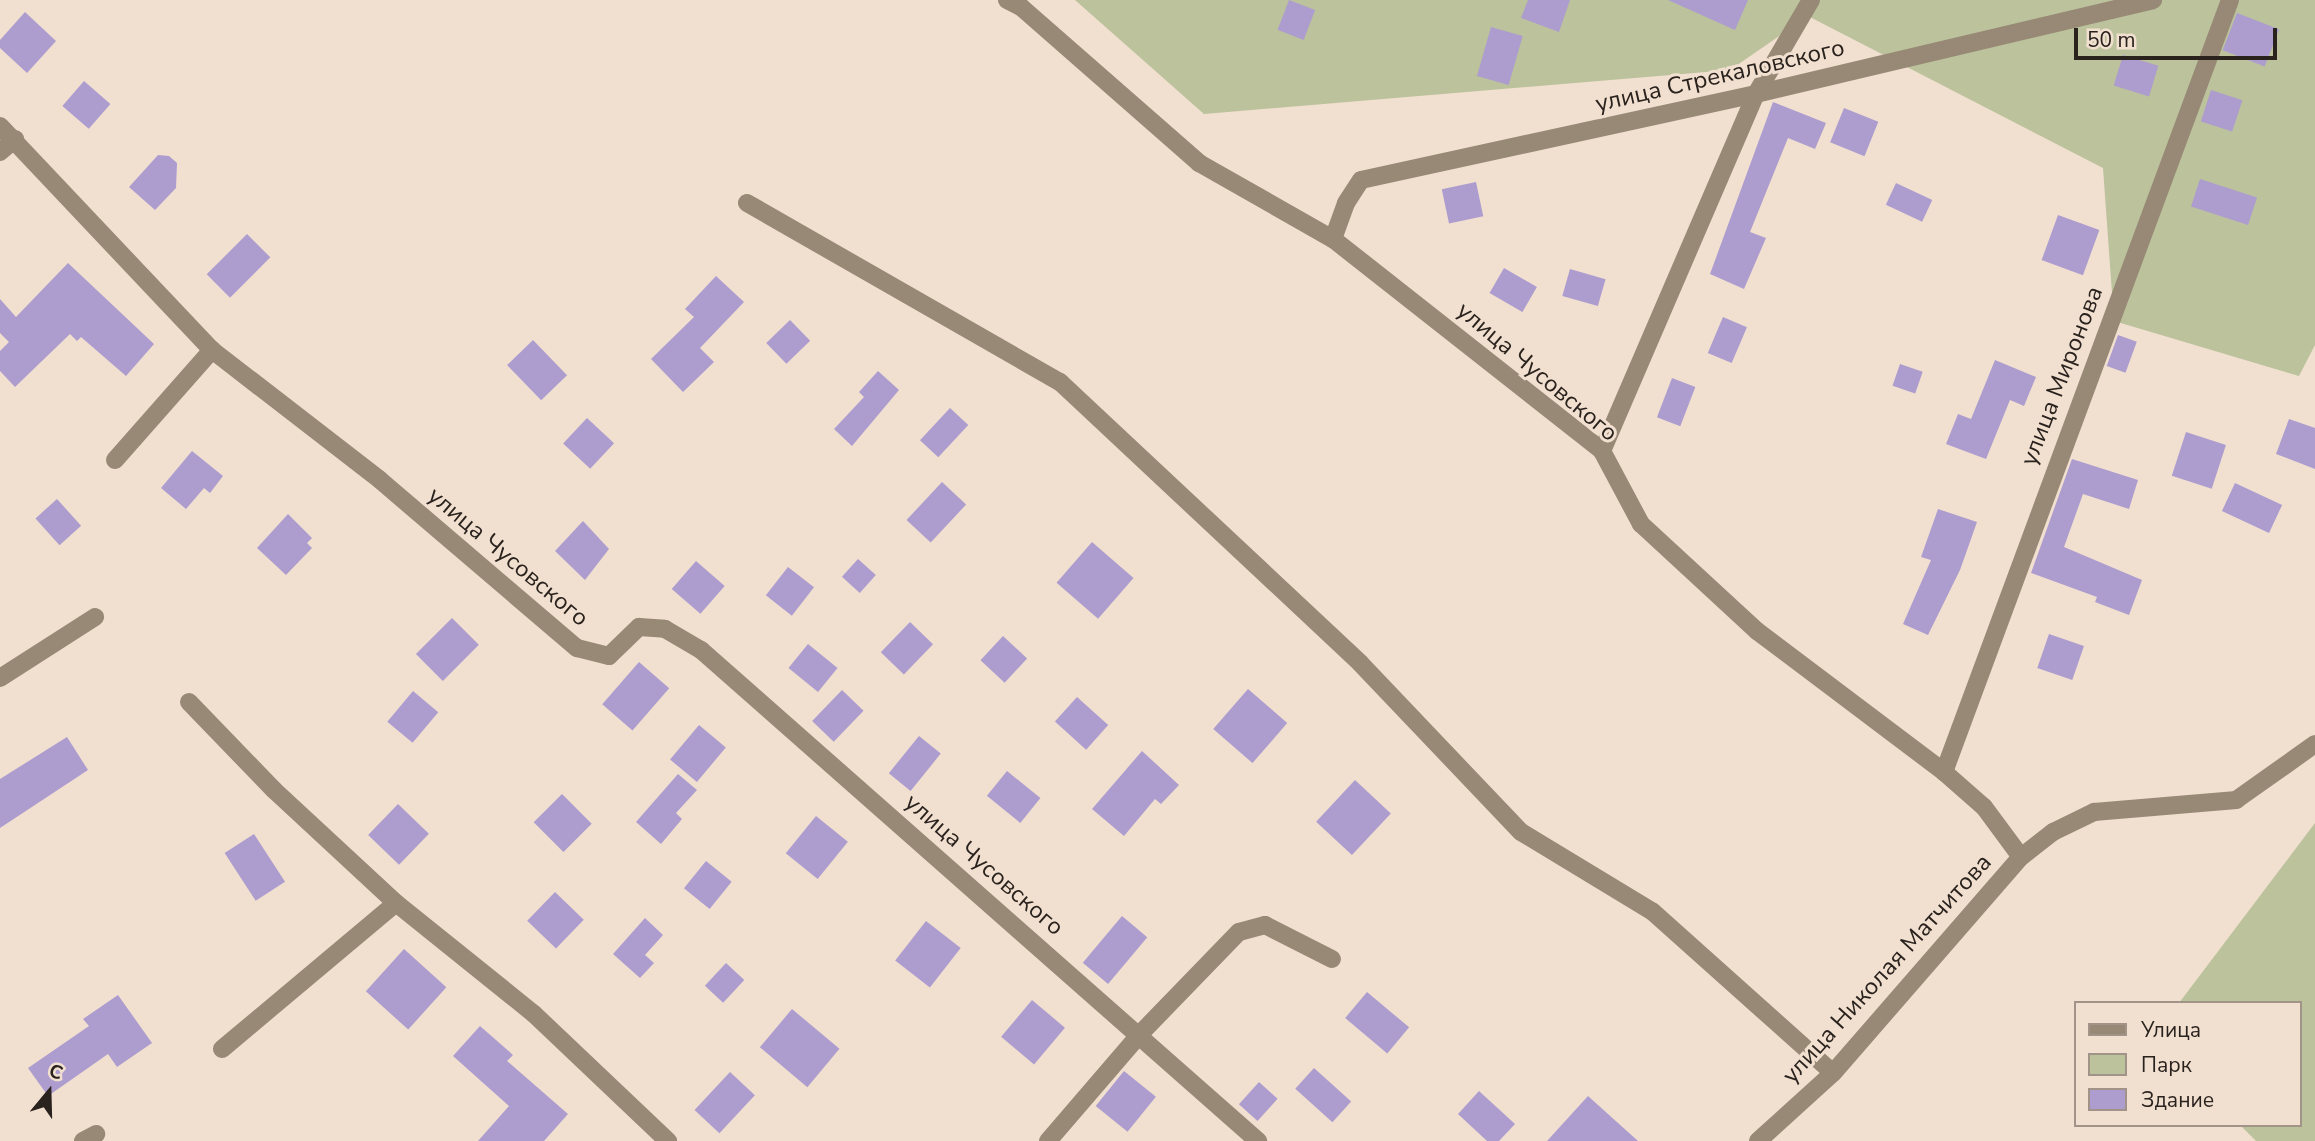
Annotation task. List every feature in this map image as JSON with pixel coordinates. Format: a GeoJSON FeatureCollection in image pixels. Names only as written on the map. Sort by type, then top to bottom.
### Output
{"type":"FeatureCollection","features":[{"type":"Feature","properties":{"kind":"street"},"geometry":{"type":"LineString","coordinates":[[1602,451],[1756,94],[1811,0]]}},
{"type":"Feature","properties":{"kind":"street","name":"улица Стрекаловского"},"geometry":{"type":"LineString","coordinates":[[1333,239],[1346,204],[1361,180],[1756,94],[2152,0]]}},
{"type":"Feature","properties":{"kind":"street","name":"улица Миронова"},"geometry":{"type":"LineString","coordinates":[[1944,772],[2230,0]]}},
{"type":"Feature","properties":{"kind":"street","name":"улица Чусовского"},"geometry":{"type":"LineString","coordinates":[[1018,3],[1199,163],[1333,239],[1602,451],[1641,524],[1757,631],[1944,772],[1984,807],[2021,857]]}},
{"type":"Feature","properties":{"kind":"street","name":"улица Чусовского"},"geometry":{"type":"LineString","coordinates":[[0,126],[212,350],[370,472],[576,648],[609,656],[639,627],[665,629],[701,650],[1140,1034],[1258,1141]]}},
{"type":"Feature","properties":{"kind":"street"},"geometry":{"type":"LineString","coordinates":[[0,152],[15,139]]}},
{"type":"Feature","properties":{"kind":"street"},"geometry":{"type":"LineString","coordinates":[[747,203],[1060,382],[1360,663],[1521,832],[1653,912],[1833,1073]]}},
{"type":"Feature","properties":{"kind":"street"},"geometry":{"type":"LineString","coordinates":[[115,460],[212,350]]}},
{"type":"Feature","properties":{"kind":"street"},"geometry":{"type":"LineString","coordinates":[[0,678],[95,617]]}},
{"type":"Feature","properties":{"kind":"street"},"geometry":{"type":"LineString","coordinates":[[189,702],[274,790],[396,903],[534,1014],[668,1141]]}},
{"type":"Feature","properties":{"kind":"street","name":"улица Николая Матчитова"},"geometry":{"type":"LineString","coordinates":[[1758,1141],[1833,1073],[2021,857],[2053,832],[2094,812],[2236,800],[2315,744]]}},
{"type":"Feature","properties":{"kind":"street"},"geometry":{"type":"LineString","coordinates":[[222,1049],[396,903]]}},
{"type":"Feature","properties":{"kind":"street"},"geometry":{"type":"LineString","coordinates":[[1048,1141],[1140,1034],[1239,932],[1265,925],[1332,960]]}},
{"type":"Feature","properties":{"kind":"green space"},"geometry":{"type":"Polygon","coordinates":[[[1075,0],[2315,0],[2315,345],[2299,376],[2114,321],[2103,168],[1808,16],[1730,70],[1204,114],[1075,0]]]}},
{"type":"Feature","properties":{"kind":"green space"},"geometry":{"type":"Polygon","coordinates":[[[2315,823],[2315,1141],[2256,1141],[2242,1127],[2301,1127],[2301,1001],[2181,1001],[2315,823]]]}},
{"type":"Feature","properties":{"kind":"building"},"geometry":{"type":"Polygon","coordinates":[[[1289,0],[1315,10],[1304,40],[1278,30],[1289,0]]]}},
{"type":"Feature","properties":{"kind":"building"},"geometry":{"type":"Polygon","coordinates":[[[1528,0],[1570,0],[1559,32],[1521,18],[1528,0]]]}},
{"type":"Feature","properties":{"kind":"building"},"geometry":{"type":"Polygon","coordinates":[[[1668,0],[1748,0],[1735,30],[1668,0]]]}},
{"type":"Feature","properties":{"kind":"building"},"geometry":{"type":"Polygon","coordinates":[[[25,12],[56,41],[27,73],[0,48],[0,40],[25,12]]]}},
{"type":"Feature","properties":{"kind":"building"},"geometry":{"type":"Polygon","coordinates":[[[2237,13],[2279,29],[2265,66],[2223,50],[2237,13]]]}},
{"type":"Feature","properties":{"kind":"building"},"geometry":{"type":"Polygon","coordinates":[[[1491,27],[1523,36],[1509,85],[1477,76],[1491,27]]]}},
{"type":"Feature","properties":{"kind":"building"},"geometry":{"type":"Polygon","coordinates":[[[2123,55],[2158,66],[2149,96],[2114,86],[2123,55]]]}},
{"type":"Feature","properties":{"kind":"building"},"geometry":{"type":"Polygon","coordinates":[[[84,81],[110,104],[89,129],[62,106],[84,81]]]}},
{"type":"Feature","properties":{"kind":"building"},"geometry":{"type":"Polygon","coordinates":[[[2211,90],[2242,100],[2232,132],[2201,121],[2211,90]]]}},
{"type":"Feature","properties":{"kind":"building"},"geometry":{"type":"Polygon","coordinates":[[[1773,102],[1826,123],[1815,149],[1788,138],[1750,232],[1766,238],[1744,289],[1710,274],[1773,102]]]}},
{"type":"Feature","properties":{"kind":"building"},"geometry":{"type":"Polygon","coordinates":[[[1844,108],[1878,122],[1864,156],[1830,142],[1844,108]]]}},
{"type":"Feature","properties":{"kind":"building"},"geometry":{"type":"Polygon","coordinates":[[[158,155],[169,156],[177,163],[176,188],[155,210],[129,187],[158,155]]]}},
{"type":"Feature","properties":{"kind":"building"},"geometry":{"type":"Polygon","coordinates":[[[2200,179],[2257,198],[2248,225],[2191,207],[2200,179]]]}},
{"type":"Feature","properties":{"kind":"building"},"geometry":{"type":"Polygon","coordinates":[[[1476,182],[1483,216],[1449,224],[1442,189],[1476,182]]]}},
{"type":"Feature","properties":{"kind":"building"},"geometry":{"type":"Polygon","coordinates":[[[1896,183],[1932,200],[1922,222],[1886,205],[1896,183]]]}},
{"type":"Feature","properties":{"kind":"building"},"geometry":{"type":"Polygon","coordinates":[[[2058,215],[2099,230],[2083,275],[2042,260],[2058,215]]]}},
{"type":"Feature","properties":{"kind":"building"},"geometry":{"type":"Polygon","coordinates":[[[247,234],[270,257],[230,298],[207,274],[247,234]]]}},
{"type":"Feature","properties":{"kind":"building"},"geometry":{"type":"Polygon","coordinates":[[[68,263],[154,344],[126,376],[81,337],[77,341],[70,334],[15,387],[0,371],[0,351],[9,342],[0,333],[0,299],[16,317],[68,263]]]}},
{"type":"Feature","properties":{"kind":"building"},"geometry":{"type":"Polygon","coordinates":[[[1504,268],[1537,287],[1522,312],[1490,293],[1504,268]]]}},
{"type":"Feature","properties":{"kind":"building"},"geometry":{"type":"Polygon","coordinates":[[[1570,269],[1606,279],[1598,306],[1562,296],[1570,269]]]}},
{"type":"Feature","properties":{"kind":"building"},"geometry":{"type":"Polygon","coordinates":[[[716,276],[744,302],[700,348],[714,362],[683,392],[651,359],[694,317],[685,309],[716,276]]]}},
{"type":"Feature","properties":{"kind":"building"},"geometry":{"type":"Polygon","coordinates":[[[1723,317],[1747,327],[1732,363],[1708,353],[1723,317]]]}},
{"type":"Feature","properties":{"kind":"building"},"geometry":{"type":"Polygon","coordinates":[[[790,320],[810,341],[786,364],[766,343],[790,320]]]}},
{"type":"Feature","properties":{"kind":"building"},"geometry":{"type":"Polygon","coordinates":[[[2118,335],[2137,342],[2126,373],[2107,366],[2118,335]]]}},
{"type":"Feature","properties":{"kind":"building"},"geometry":{"type":"Polygon","coordinates":[[[533,340],[567,375],[541,400],[507,365],[533,340]]]}},
{"type":"Feature","properties":{"kind":"building"},"geometry":{"type":"Polygon","coordinates":[[[1995,360],[2036,377],[2024,406],[2010,400],[1986,459],[1946,444],[1958,414],[1971,419],[1995,360]]]}},
{"type":"Feature","properties":{"kind":"building"},"geometry":{"type":"Polygon","coordinates":[[[1900,364],[1923,372],[1915,394],[1893,386],[1900,364]]]}},
{"type":"Feature","properties":{"kind":"building"},"geometry":{"type":"Polygon","coordinates":[[[878,371],[899,390],[852,446],[834,429],[864,397],[859,392],[878,371]]]}},
{"type":"Feature","properties":{"kind":"building"},"geometry":{"type":"Polygon","coordinates":[[[1672,378],[1695,387],[1680,426],[1657,417],[1672,378]]]}},
{"type":"Feature","properties":{"kind":"building"},"geometry":{"type":"Polygon","coordinates":[[[950,408],[968,425],[938,457],[920,440],[950,408]]]}},
{"type":"Feature","properties":{"kind":"building"},"geometry":{"type":"Polygon","coordinates":[[[587,418],[614,443],[590,469],[563,444],[587,418]]]}},
{"type":"Feature","properties":{"kind":"building"},"geometry":{"type":"Polygon","coordinates":[[[2289,419],[2315,428],[2315,469],[2276,454],[2289,419]]]}},
{"type":"Feature","properties":{"kind":"building"},"geometry":{"type":"Polygon","coordinates":[[[2186,432],[2226,445],[2212,489],[2172,476],[2186,432]]]}},
{"type":"Feature","properties":{"kind":"building"},"geometry":{"type":"Polygon","coordinates":[[[192,451],[223,476],[210,493],[204,488],[186,509],[161,488],[192,451]]]}},
{"type":"Feature","properties":{"kind":"building"},"geometry":{"type":"Polygon","coordinates":[[[2072,459],[2138,480],[2129,509],[2083,494],[2064,547],[2142,580],[2129,615],[2095,602],[2097,597],[2031,573],[2072,459]]]}},
{"type":"Feature","properties":{"kind":"building"},"geometry":{"type":"Polygon","coordinates":[[[942,482],[966,505],[931,543],[907,520],[942,482]]]}},
{"type":"Feature","properties":{"kind":"building"},"geometry":{"type":"Polygon","coordinates":[[[2235,483],[2282,505],[2269,533],[2222,511],[2235,483]]]}},
{"type":"Feature","properties":{"kind":"building"},"geometry":{"type":"Polygon","coordinates":[[[57,499],[81,526],[60,545],[35,518],[57,499]]]}},
{"type":"Feature","properties":{"kind":"building"},"geometry":{"type":"Polygon","coordinates":[[[1938,509],[1977,522],[1960,570],[1928,635],[1903,624],[1931,560],[1921,557],[1938,509]]]}},
{"type":"Feature","properties":{"kind":"building"},"geometry":{"type":"Polygon","coordinates":[[[288,514],[312,538],[307,543],[312,548],[286,575],[257,548],[288,514]]]}},
{"type":"Feature","properties":{"kind":"building"},"geometry":{"type":"Polygon","coordinates":[[[583,521],[609,549],[585,580],[555,551],[583,521]]]}},
{"type":"Feature","properties":{"kind":"building"},"geometry":{"type":"Polygon","coordinates":[[[1092,542],[1134,578],[1098,619],[1057,583],[1092,542]]]}},
{"type":"Feature","properties":{"kind":"building"},"geometry":{"type":"Polygon","coordinates":[[[858,559],[876,575],[860,593],[842,577],[858,559]]]}},
{"type":"Feature","properties":{"kind":"building"},"geometry":{"type":"Polygon","coordinates":[[[696,561],[725,586],[700,614],[672,589],[696,561]]]}},
{"type":"Feature","properties":{"kind":"building"},"geometry":{"type":"Polygon","coordinates":[[[788,567],[814,587],[792,616],[766,595],[788,567]]]}},
{"type":"Feature","properties":{"kind":"building"},"geometry":{"type":"Polygon","coordinates":[[[452,618],[479,645],[443,681],[416,654],[452,618]]]}},
{"type":"Feature","properties":{"kind":"building"},"geometry":{"type":"Polygon","coordinates":[[[910,622],[933,644],[904,674],[881,652],[910,622]]]}},
{"type":"Feature","properties":{"kind":"building"},"geometry":{"type":"Polygon","coordinates":[[[2049,634],[2084,646],[2072,680],[2037,668],[2049,634]]]}},
{"type":"Feature","properties":{"kind":"building"},"geometry":{"type":"Polygon","coordinates":[[[1003,636],[1027,659],[1005,683],[980,660],[1003,636]]]}},
{"type":"Feature","properties":{"kind":"building"},"geometry":{"type":"Polygon","coordinates":[[[808,644],[838,668],[818,692],[788,668],[808,644]]]}},
{"type":"Feature","properties":{"kind":"building"},"geometry":{"type":"Polygon","coordinates":[[[639,662],[669,688],[632,731],[602,704],[639,662]]]}},
{"type":"Feature","properties":{"kind":"building"},"geometry":{"type":"Polygon","coordinates":[[[1248,689],[1287,723],[1252,763],[1213,729],[1248,689]]]}},
{"type":"Feature","properties":{"kind":"building"},"geometry":{"type":"Polygon","coordinates":[[[842,690],[864,711],[834,742],[812,721],[842,690]]]}},
{"type":"Feature","properties":{"kind":"building"},"geometry":{"type":"Polygon","coordinates":[[[413,691],[438,712],[413,743],[387,722],[413,691]]]}},
{"type":"Feature","properties":{"kind":"building"},"geometry":{"type":"Polygon","coordinates":[[[1077,697],[1108,725],[1086,750],[1055,722],[1077,697]]]}},
{"type":"Feature","properties":{"kind":"building"},"geometry":{"type":"Polygon","coordinates":[[[699,725],[726,747],[697,782],[670,759],[699,725]]]}},
{"type":"Feature","properties":{"kind":"building"},"geometry":{"type":"Polygon","coordinates":[[[919,736],[941,754],[911,791],[889,773],[919,736]]]}},
{"type":"Feature","properties":{"kind":"building"},"geometry":{"type":"Polygon","coordinates":[[[67,737],[88,770],[0,828],[0,779],[67,737]]]}},
{"type":"Feature","properties":{"kind":"building"},"geometry":{"type":"Polygon","coordinates":[[[1142,751],[1179,785],[1161,804],[1155,799],[1124,836],[1092,809],[1142,751]]]}},
{"type":"Feature","properties":{"kind":"building"},"geometry":{"type":"Polygon","coordinates":[[[1007,771],[1040,798],[1020,823],[987,796],[1007,771]]]}},
{"type":"Feature","properties":{"kind":"building"},"geometry":{"type":"Polygon","coordinates":[[[678,774],[697,790],[676,813],[682,819],[661,844],[636,822],[678,774]]]}},
{"type":"Feature","properties":{"kind":"building"},"geometry":{"type":"Polygon","coordinates":[[[1355,780],[1391,813],[1352,855],[1316,822],[1355,780]]]}},
{"type":"Feature","properties":{"kind":"building"},"geometry":{"type":"Polygon","coordinates":[[[562,794],[592,824],[563,852],[534,822],[562,794]]]}},
{"type":"Feature","properties":{"kind":"building"},"geometry":{"type":"Polygon","coordinates":[[[398,804],[429,834],[399,865],[368,835],[398,804]]]}},
{"type":"Feature","properties":{"kind":"building"},"geometry":{"type":"Polygon","coordinates":[[[816,816],[848,842],[818,879],[786,853],[816,816]]]}},
{"type":"Feature","properties":{"kind":"building"},"geometry":{"type":"Polygon","coordinates":[[[254,834],[285,882],[256,901],[225,853],[254,834]]]}},
{"type":"Feature","properties":{"kind":"building"},"geometry":{"type":"Polygon","coordinates":[[[706,861],[732,882],[710,909],[684,888],[706,861]]]}},
{"type":"Feature","properties":{"kind":"building"},"geometry":{"type":"Polygon","coordinates":[[[555,892],[584,920],[556,949],[527,921],[555,892]]]}},
{"type":"Feature","properties":{"kind":"building"},"geometry":{"type":"Polygon","coordinates":[[[1122,916],[1147,937],[1108,984],[1083,963],[1122,916]]]}},
{"type":"Feature","properties":{"kind":"building"},"geometry":{"type":"Polygon","coordinates":[[[645,918],[663,935],[645,955],[654,963],[640,978],[613,954],[645,918]]]}},
{"type":"Feature","properties":{"kind":"building"},"geometry":{"type":"Polygon","coordinates":[[[926,921],[961,948],[930,987],[895,960],[926,921]]]}},
{"type":"Feature","properties":{"kind":"building"},"geometry":{"type":"Polygon","coordinates":[[[404,949],[446,987],[408,1029],[366,991],[404,949]]]}},
{"type":"Feature","properties":{"kind":"building"},"geometry":{"type":"Polygon","coordinates":[[[726,963],[744,980],[723,1003],[705,986],[726,963]]]}},
{"type":"Feature","properties":{"kind":"building"},"geometry":{"type":"Polygon","coordinates":[[[1367,992],[1409,1027],[1387,1053],[1345,1018],[1367,992]]]}},
{"type":"Feature","properties":{"kind":"building"},"geometry":{"type":"Polygon","coordinates":[[[118,995],[152,1043],[117,1067],[108,1054],[48,1096],[28,1068],[89,1026],[83,1019],[118,995]]]}},
{"type":"Feature","properties":{"kind":"building"},"geometry":{"type":"Polygon","coordinates":[[[1032,1000],[1065,1028],[1034,1064],[1001,1037],[1032,1000]]]}},
{"type":"Feature","properties":{"kind":"building"},"geometry":{"type":"Polygon","coordinates":[[[792,1009],[839,1049],[807,1087],[760,1047],[792,1009]]]}},
{"type":"Feature","properties":{"kind":"building"},"geometry":{"type":"Polygon","coordinates":[[[480,1026],[513,1055],[507,1061],[568,1114],[544,1141],[478,1141],[509,1106],[453,1056],[480,1026]]]}},
{"type":"Feature","properties":{"kind":"building"},"geometry":{"type":"Polygon","coordinates":[[[1314,1068],[1351,1101],[1332,1122],[1295,1089],[1314,1068]]]}},
{"type":"Feature","properties":{"kind":"building"},"geometry":{"type":"Polygon","coordinates":[[[1124,1071],[1156,1097],[1128,1132],[1096,1106],[1124,1071]]]}},
{"type":"Feature","properties":{"kind":"building"},"geometry":{"type":"Polygon","coordinates":[[[730,1072],[755,1095],[719,1133],[695,1110],[730,1072]]]}},
{"type":"Feature","properties":{"kind":"building"},"geometry":{"type":"Polygon","coordinates":[[[1259,1082],[1278,1099],[1258,1121],[1239,1104],[1259,1082]]]}},
{"type":"Feature","properties":{"kind":"building"},"geometry":{"type":"Polygon","coordinates":[[[1479,1091],[1515,1124],[1499,1141],[1487,1141],[1458,1114],[1479,1091]]]}},
{"type":"Feature","properties":{"kind":"building"},"geometry":{"type":"Polygon","coordinates":[[[1588,1096],[1638,1141],[1547,1141],[1588,1096]]]}}]}
